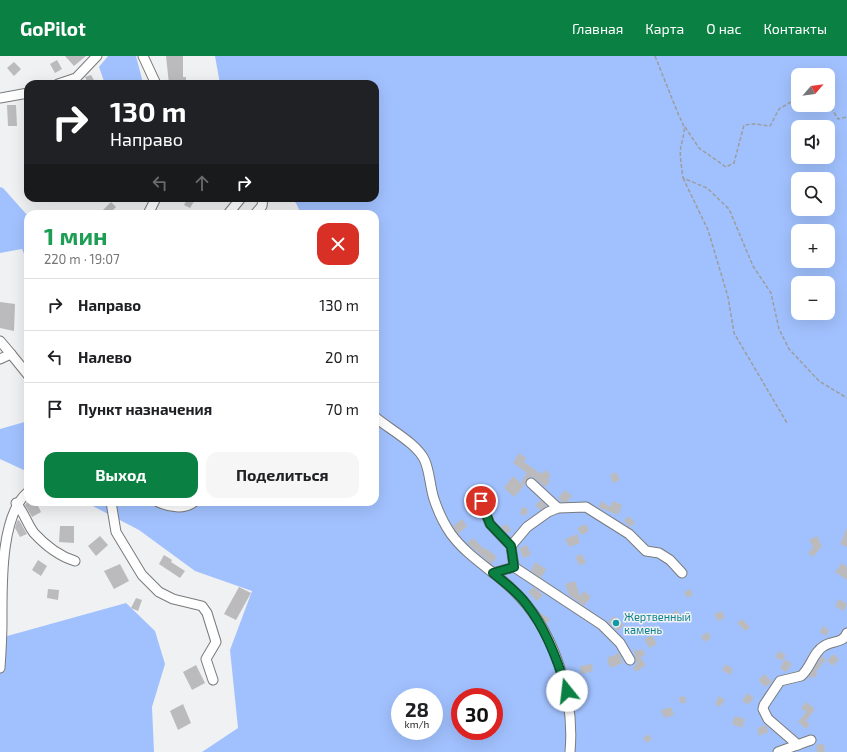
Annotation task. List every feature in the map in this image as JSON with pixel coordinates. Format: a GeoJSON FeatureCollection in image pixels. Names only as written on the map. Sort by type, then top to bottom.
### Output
{"type":"FeatureCollection","features":[{"type":"Feature","properties":{"kind":"street"},"geometry":{"type":"LineString","coordinates":[[70,80],[76,78],[97,56]]}},
{"type":"Feature","properties":{"kind":"street"},"geometry":{"type":"LineString","coordinates":[[143,56],[154,80]]}},
{"type":"Feature","properties":{"kind":"street"},"geometry":{"type":"LineString","coordinates":[[0,98],[24,95]]}},
{"type":"Feature","properties":{"kind":"street"},"geometry":{"type":"LineString","coordinates":[[231,210],[238,202]]}},
{"type":"Feature","properties":{"kind":"street"},"geometry":{"type":"LineString","coordinates":[[0,341],[24,370]]}},
{"type":"Feature","properties":{"kind":"street"},"geometry":{"type":"LineString","coordinates":[[0,359],[10,354]]}},
{"type":"Feature","properties":{"kind":"street"},"geometry":{"type":"LineString","coordinates":[[379,420],[419,452],[425,460],[434,499],[444,522],[461,546],[527,604],[554,652],[562,676],[570,709],[572,736],[570,752]]}},
{"type":"Feature","properties":{"kind":"street"},"geometry":{"type":"LineString","coordinates":[[531,483],[558,508]]}},
{"type":"Feature","properties":{"kind":"street"},"geometry":{"type":"LineString","coordinates":[[0,668],[2,622],[0,581],[6,526],[9,516],[16,503],[24,496]]}},
{"type":"Feature","properties":{"kind":"street"},"geometry":{"type":"LineString","coordinates":[[481,501],[490,524],[511,546],[514,567],[602,625],[620,643],[630,660]]}},
{"type":"Feature","properties":{"kind":"street"},"geometry":{"type":"LineString","coordinates":[[16,503],[24,512],[34,532],[56,552],[75,560]]}},
{"type":"Feature","properties":{"kind":"street"},"geometry":{"type":"LineString","coordinates":[[112,506],[116,532],[142,575],[159,592],[181,602],[202,606],[206,612],[216,642],[206,659],[214,680]]}},
{"type":"Feature","properties":{"kind":"street"},"geometry":{"type":"LineString","coordinates":[[166,506],[184,506]]}},
{"type":"Feature","properties":{"kind":"street"},"geometry":{"type":"LineString","coordinates":[[511,546],[527,527],[548,512],[558,508],[576,506],[586,507],[594,510],[629,534],[646,551],[659,553],[670,560],[682,573]]}},
{"type":"Feature","properties":{"kind":"street"},"geometry":{"type":"LineString","coordinates":[[493,573],[514,567]]}},
{"type":"Feature","properties":{"kind":"street"},"geometry":{"type":"LineString","coordinates":[[798,744],[768,719],[763,709],[764,705],[780,681],[801,676],[821,648],[828,644],[841,641],[845,638],[847,633]]}},
{"type":"Feature","properties":{"kind":"street"},"geometry":{"type":"LineString","coordinates":[[778,752],[812,740]]}},
{"type":"Feature","properties":{"kind":"path"},"geometry":{"type":"LineString","coordinates":[[655,56],[678,116],[700,148],[726,167],[734,163],[744,125],[754,124],[770,126],[779,109],[791,102]]}},
{"type":"Feature","properties":{"kind":"path"},"geometry":{"type":"LineString","coordinates":[[834,112],[838,119],[847,117]]}},
{"type":"Feature","properties":{"kind":"path"},"geometry":{"type":"LineString","coordinates":[[684,125],[685,138],[681,146],[683,178],[708,230],[728,297],[734,333],[787,423]]}},
{"type":"Feature","properties":{"kind":"path"},"geometry":{"type":"LineString","coordinates":[[683,178],[707,188],[729,209],[753,266],[771,293],[779,329],[789,349],[819,381],[847,398]]}},
{"type":"Feature","properties":{"kind":"shaded area"},"geometry":{"type":"Polygon","coordinates":[[[108,56],[136,56],[142,80],[104,80],[99,67],[108,56]]]}},
{"type":"Feature","properties":{"kind":"shaded area"},"geometry":{"type":"Polygon","coordinates":[[[215,56],[847,56],[847,752],[202,752],[238,728],[230,650],[252,591],[195,571],[139,530],[93,506],[379,506],[379,210],[299,210],[295,202],[379,202],[379,80],[219,80],[215,56]]]}},
{"type":"Feature","properties":{"kind":"shaded area"},"geometry":{"type":"Polygon","coordinates":[[[0,187],[3,188],[24,212],[24,254],[22,249],[0,253],[0,187]]]}},
{"type":"Feature","properties":{"kind":"shaded area"},"geometry":{"type":"Polygon","coordinates":[[[24,422],[24,470],[0,459],[0,429],[24,422]]]}},
{"type":"Feature","properties":{"kind":"shaded area"},"geometry":{"type":"Polygon","coordinates":[[[126,603],[155,631],[165,664],[152,707],[154,752],[0,752],[0,638],[126,603]]]}},
{"type":"Feature","properties":{"kind":"building"},"geometry":{"type":"Polygon","coordinates":[[[65,56],[86,56],[74,66],[65,56]]]}},
{"type":"Feature","properties":{"kind":"building"},"geometry":{"type":"Polygon","coordinates":[[[166,56],[183,56],[183,77],[186,77],[186,80],[169,80],[166,56]]]}},
{"type":"Feature","properties":{"kind":"building"},"geometry":{"type":"Polygon","coordinates":[[[57,60],[62,69],[55,73],[50,64],[57,60]]]}},
{"type":"Feature","properties":{"kind":"building"},"geometry":{"type":"Polygon","coordinates":[[[14,62],[21,69],[14,76],[7,68],[14,62]]]}},
{"type":"Feature","properties":{"kind":"building"},"geometry":{"type":"Polygon","coordinates":[[[91,75],[94,80],[86,80],[85,77],[91,75]]]}},
{"type":"Feature","properties":{"kind":"building"},"geometry":{"type":"Polygon","coordinates":[[[7,105],[16,105],[17,126],[8,126],[7,105]]]}},
{"type":"Feature","properties":{"kind":"building"},"geometry":{"type":"Polygon","coordinates":[[[111,202],[116,207],[113,210],[103,210],[111,202]]]}},
{"type":"Feature","properties":{"kind":"building"},"geometry":{"type":"Polygon","coordinates":[[[186,202],[194,202],[190,208],[184,205],[186,202]]]}},
{"type":"Feature","properties":{"kind":"building"},"geometry":{"type":"Polygon","coordinates":[[[0,302],[15,304],[14,331],[0,328],[0,302]]]}},
{"type":"Feature","properties":{"kind":"building"},"geometry":{"type":"Polygon","coordinates":[[[519,453],[526,458],[524,462],[541,474],[545,470],[551,475],[548,479],[550,481],[545,487],[532,476],[527,479],[524,485],[521,482],[527,473],[513,463],[519,453]]]}},
{"type":"Feature","properties":{"kind":"building"},"geometry":{"type":"Polygon","coordinates":[[[616,472],[620,480],[613,483],[610,475],[616,472]]]}},
{"type":"Feature","properties":{"kind":"building"},"geometry":{"type":"Polygon","coordinates":[[[513,476],[524,486],[514,497],[504,488],[513,476]]]}},
{"type":"Feature","properties":{"kind":"building"},"geometry":{"type":"Polygon","coordinates":[[[565,490],[572,496],[567,502],[562,502],[558,498],[565,490]]]}},
{"type":"Feature","properties":{"kind":"building"},"geometry":{"type":"Polygon","coordinates":[[[541,500],[547,506],[540,510],[535,505],[541,500]]]}},
{"type":"Feature","properties":{"kind":"building"},"geometry":{"type":"Polygon","coordinates":[[[602,501],[610,507],[613,501],[622,505],[618,515],[598,507],[602,501]]]}},
{"type":"Feature","properties":{"kind":"building"},"geometry":{"type":"Polygon","coordinates":[[[26,506],[38,506],[41,512],[32,517],[26,506]]]}},
{"type":"Feature","properties":{"kind":"building"},"geometry":{"type":"Polygon","coordinates":[[[522,507],[528,509],[526,516],[520,514],[522,507]]]}},
{"type":"Feature","properties":{"kind":"building"},"geometry":{"type":"Polygon","coordinates":[[[628,516],[635,522],[631,527],[624,521],[628,516]]]}},
{"type":"Feature","properties":{"kind":"building"},"geometry":{"type":"Polygon","coordinates":[[[462,519],[467,526],[458,534],[453,526],[462,519]]]}},
{"type":"Feature","properties":{"kind":"building"},"geometry":{"type":"Polygon","coordinates":[[[19,520],[27,534],[20,537],[15,528],[17,521],[19,520]]]}},
{"type":"Feature","properties":{"kind":"building"},"geometry":{"type":"Polygon","coordinates":[[[507,524],[511,531],[507,533],[501,527],[507,524]]]}},
{"type":"Feature","properties":{"kind":"building"},"geometry":{"type":"Polygon","coordinates":[[[586,524],[589,531],[581,535],[577,528],[586,524]]]}},
{"type":"Feature","properties":{"kind":"building"},"geometry":{"type":"Polygon","coordinates":[[[60,526],[74,526],[74,543],[59,542],[60,526]]]}},
{"type":"Feature","properties":{"kind":"building"},"geometry":{"type":"Polygon","coordinates":[[[847,528],[847,547],[840,544],[847,528]]]}},
{"type":"Feature","properties":{"kind":"building"},"geometry":{"type":"Polygon","coordinates":[[[577,534],[580,543],[569,547],[565,539],[577,534]]]}},
{"type":"Feature","properties":{"kind":"building"},"geometry":{"type":"Polygon","coordinates":[[[100,536],[108,545],[96,556],[88,546],[100,536]]]}},
{"type":"Feature","properties":{"kind":"building"},"geometry":{"type":"Polygon","coordinates":[[[817,536],[822,546],[813,557],[808,553],[813,547],[809,540],[817,536]]]}},
{"type":"Feature","properties":{"kind":"building"},"geometry":{"type":"Polygon","coordinates":[[[473,538],[485,550],[486,548],[497,557],[491,564],[467,543],[473,538]]]}},
{"type":"Feature","properties":{"kind":"building"},"geometry":{"type":"Polygon","coordinates":[[[527,545],[531,555],[523,558],[519,548],[527,545]]]}},
{"type":"Feature","properties":{"kind":"building"},"geometry":{"type":"Polygon","coordinates":[[[581,554],[586,562],[580,566],[575,557],[581,554]]]}},
{"type":"Feature","properties":{"kind":"building"},"geometry":{"type":"Polygon","coordinates":[[[164,555],[172,560],[171,562],[185,571],[180,578],[159,564],[164,555]]]}},
{"type":"Feature","properties":{"kind":"building"},"geometry":{"type":"Polygon","coordinates":[[[38,560],[47,566],[41,576],[32,570],[38,560]]]}},
{"type":"Feature","properties":{"kind":"building"},"geometry":{"type":"Polygon","coordinates":[[[535,562],[546,569],[541,578],[531,571],[535,562]]]}},
{"type":"Feature","properties":{"kind":"building"},"geometry":{"type":"Polygon","coordinates":[[[842,563],[847,567],[847,580],[835,572],[842,563]]]}},
{"type":"Feature","properties":{"kind":"building"},"geometry":{"type":"Polygon","coordinates":[[[120,564],[129,581],[114,589],[104,571],[120,564]]]}},
{"type":"Feature","properties":{"kind":"building"},"geometry":{"type":"Polygon","coordinates":[[[575,581],[580,596],[584,591],[591,597],[584,606],[569,595],[565,584],[575,581]]]}},
{"type":"Feature","properties":{"kind":"building"},"geometry":{"type":"Polygon","coordinates":[[[239,587],[251,593],[236,620],[224,614],[239,587]]]}},
{"type":"Feature","properties":{"kind":"building"},"geometry":{"type":"Polygon","coordinates":[[[534,587],[543,595],[537,601],[528,592],[534,587]]]}},
{"type":"Feature","properties":{"kind":"building"},"geometry":{"type":"Polygon","coordinates":[[[48,589],[59,590],[58,600],[47,598],[48,589]]]}},
{"type":"Feature","properties":{"kind":"building"},"geometry":{"type":"Polygon","coordinates":[[[690,589],[693,595],[687,598],[684,592],[690,589]]]}},
{"type":"Feature","properties":{"kind":"building"},"geometry":{"type":"Polygon","coordinates":[[[136,598],[142,600],[138,611],[131,608],[136,598]]]}},
{"type":"Feature","properties":{"kind":"building"},"geometry":{"type":"Polygon","coordinates":[[[839,599],[847,604],[844,611],[835,606],[839,599]]]}},
{"type":"Feature","properties":{"kind":"building"},"geometry":{"type":"Polygon","coordinates":[[[676,610],[682,616],[677,621],[671,615],[676,610]]]}},
{"type":"Feature","properties":{"kind":"building"},"geometry":{"type":"Polygon","coordinates":[[[722,611],[725,618],[718,621],[714,614],[722,611]]]}},
{"type":"Feature","properties":{"kind":"building"},"geometry":{"type":"Polygon","coordinates":[[[541,613],[550,619],[547,624],[540,614],[541,613]]]}},
{"type":"Feature","properties":{"kind":"building","name":"Жертвенный камень"},"geometry":{"type":"Polygon","coordinates":[[[614,616],[624,625],[618,631],[608,622],[614,616]]]}},
{"type":"Feature","properties":{"kind":"building"},"geometry":{"type":"Polygon","coordinates":[[[742,619],[750,627],[745,631],[737,623],[742,619]]]}},
{"type":"Feature","properties":{"kind":"building"},"geometry":{"type":"Polygon","coordinates":[[[823,626],[829,630],[826,636],[820,632],[823,626]]]}},
{"type":"Feature","properties":{"kind":"building"},"geometry":{"type":"Polygon","coordinates":[[[708,632],[711,638],[704,642],[701,636],[708,632]]]}},
{"type":"Feature","properties":{"kind":"building"},"geometry":{"type":"Polygon","coordinates":[[[652,635],[657,644],[649,648],[644,639],[652,635]]]}},
{"type":"Feature","properties":{"kind":"building"},"geometry":{"type":"Polygon","coordinates":[[[633,647],[636,651],[643,649],[645,656],[640,657],[646,665],[636,672],[633,667],[637,664],[633,647]]]}},
{"type":"Feature","properties":{"kind":"building"},"geometry":{"type":"Polygon","coordinates":[[[779,651],[786,655],[782,661],[775,657],[779,651]]]}},
{"type":"Feature","properties":{"kind":"building"},"geometry":{"type":"Polygon","coordinates":[[[619,653],[623,663],[610,668],[607,658],[619,653]]]}},
{"type":"Feature","properties":{"kind":"building"},"geometry":{"type":"Polygon","coordinates":[[[833,654],[839,659],[833,666],[827,661],[833,654]]]}},
{"type":"Feature","properties":{"kind":"building"},"geometry":{"type":"Polygon","coordinates":[[[822,656],[826,659],[816,672],[818,673],[814,678],[812,676],[810,679],[808,678],[822,656]]]}},
{"type":"Feature","properties":{"kind":"building"},"geometry":{"type":"Polygon","coordinates":[[[785,659],[792,664],[786,672],[780,668],[785,659]]]}},
{"type":"Feature","properties":{"kind":"building"},"geometry":{"type":"Polygon","coordinates":[[[592,664],[593,671],[581,674],[580,666],[592,664]]]}},
{"type":"Feature","properties":{"kind":"building"},"geometry":{"type":"Polygon","coordinates":[[[726,664],[733,669],[730,675],[722,670],[726,664]]]}},
{"type":"Feature","properties":{"kind":"building"},"geometry":{"type":"Polygon","coordinates":[[[196,665],[205,683],[192,690],[183,672],[196,665]]]}},
{"type":"Feature","properties":{"kind":"building"},"geometry":{"type":"Polygon","coordinates":[[[765,674],[772,682],[765,687],[758,680],[765,674]]]}},
{"type":"Feature","properties":{"kind":"building"},"geometry":{"type":"Polygon","coordinates":[[[748,693],[754,698],[748,705],[742,700],[748,693]]]}},
{"type":"Feature","properties":{"kind":"building"},"geometry":{"type":"Polygon","coordinates":[[[685,696],[686,703],[680,703],[679,697],[685,696]]]}},
{"type":"Feature","properties":{"kind":"building"},"geometry":{"type":"Polygon","coordinates":[[[719,696],[725,700],[720,707],[715,704],[719,696]]]}},
{"type":"Feature","properties":{"kind":"building"},"geometry":{"type":"Polygon","coordinates":[[[806,702],[815,709],[806,721],[810,724],[806,729],[798,722],[806,712],[801,708],[806,702]]]}},
{"type":"Feature","properties":{"kind":"building"},"geometry":{"type":"Polygon","coordinates":[[[183,704],[191,723],[178,730],[170,711],[183,704]]]}},
{"type":"Feature","properties":{"kind":"building"},"geometry":{"type":"Polygon","coordinates":[[[671,707],[674,715],[664,718],[661,710],[671,707]]]}},
{"type":"Feature","properties":{"kind":"building"},"geometry":{"type":"Polygon","coordinates":[[[735,716],[745,719],[742,728],[732,724],[735,716]]]}},
{"type":"Feature","properties":{"kind":"building"},"geometry":{"type":"Polygon","coordinates":[[[766,725],[768,732],[759,736],[757,728],[766,725]]]}},
{"type":"Feature","properties":{"kind":"building"},"geometry":{"type":"Polygon","coordinates":[[[648,734],[652,739],[647,743],[643,738],[648,734]]]}},
{"type":"Feature","properties":{"kind":"building"},"geometry":{"type":"Polygon","coordinates":[[[824,744],[825,752],[817,752],[816,745],[824,744]]]}},
{"type":"Feature","properties":{"kind":"place","name":"Жертвенный камень"},"geometry":{"type":"Point","coordinates":[616,623]}},
{"type":"Feature","properties":{"kind":"route"},"geometry":{"type":"LineString","coordinates":[[481,501],[490,524],[511,546],[514,567],[493,573],[527,604],[554,652],[567,691]]}}]}
